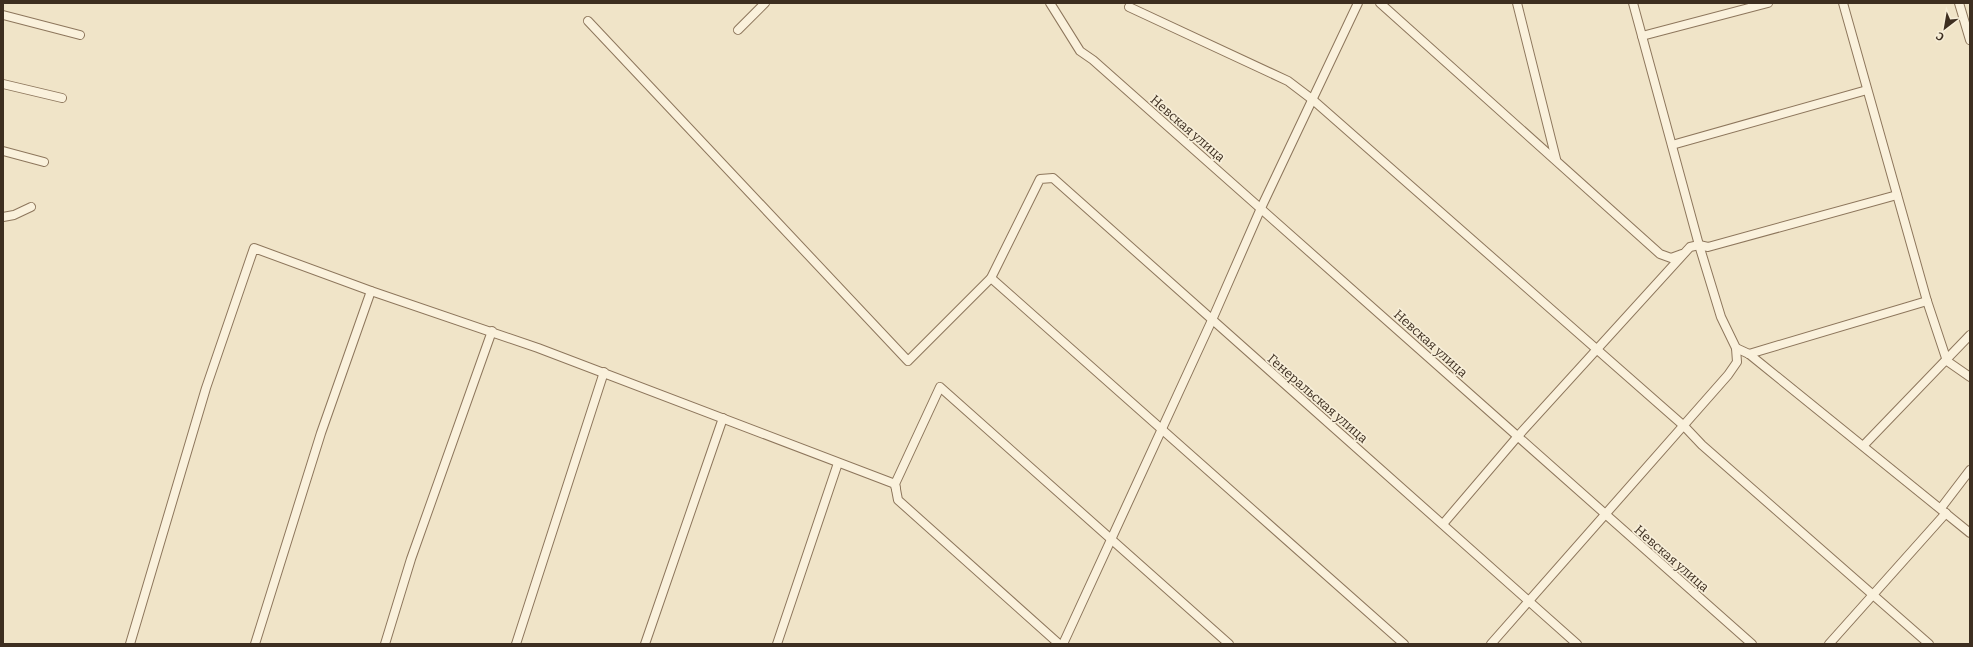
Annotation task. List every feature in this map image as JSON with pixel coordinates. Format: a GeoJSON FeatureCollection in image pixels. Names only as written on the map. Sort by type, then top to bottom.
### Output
{"type":"FeatureCollection","features":[{"type":"Feature","properties":{"kind":"street"},"geometry":{"type":"LineString","coordinates":[[738,30],[765,3]]}},
{"type":"Feature","properties":{"kind":"street","name":"Невская улица"},"geometry":{"type":"LineString","coordinates":[[1050,3],[1080,51],[1093,60],[1261,208],[1752,644]]}},
{"type":"Feature","properties":{"kind":"street"},"geometry":{"type":"LineString","coordinates":[[1063,644],[1212,320],[1261,208],[1358,3]]}},
{"type":"Feature","properties":{"kind":"street"},"geometry":{"type":"LineString","coordinates":[[1380,3],[1556,159],[1660,254],[1671,258],[1682,254]]}},
{"type":"Feature","properties":{"kind":"street"},"geometry":{"type":"LineString","coordinates":[[1517,3],[1556,159]]}},
{"type":"Feature","properties":{"kind":"street"},"geometry":{"type":"LineString","coordinates":[[1491,644],[1728,376],[1736,362],[1736,348],[1721,318],[1699,245],[1633,3]]}},
{"type":"Feature","properties":{"kind":"street"},"geometry":{"type":"LineString","coordinates":[[1642,36],[1768,3]]}},
{"type":"Feature","properties":{"kind":"street"},"geometry":{"type":"LineString","coordinates":[[1843,3],[1927,301],[1947,361],[1970,377]]}},
{"type":"Feature","properties":{"kind":"street"},"geometry":{"type":"LineString","coordinates":[[1959,3],[1970,40]]}},
{"type":"Feature","properties":{"kind":"street"},"geometry":{"type":"LineString","coordinates":[[1130,7],[1288,81],[1313,100],[1684,426],[1702,445],[1929,644]]}},
{"type":"Feature","properties":{"kind":"street"},"geometry":{"type":"LineString","coordinates":[[3,15],[80,35]]}},
{"type":"Feature","properties":{"kind":"street"},"geometry":{"type":"LineString","coordinates":[[588,21],[908,361],[991,278],[1404,644]]}},
{"type":"Feature","properties":{"kind":"street"},"geometry":{"type":"LineString","coordinates":[[3,84],[62,98]]}},
{"type":"Feature","properties":{"kind":"street"},"geometry":{"type":"LineString","coordinates":[[1672,145],[1867,90]]}},
{"type":"Feature","properties":{"kind":"street"},"geometry":{"type":"LineString","coordinates":[[3,151],[44,162]]}},
{"type":"Feature","properties":{"kind":"street","name":"Генеральская улица"},"geometry":{"type":"LineString","coordinates":[[991,278],[1040,179],[1053,178],[1578,644]]}},
{"type":"Feature","properties":{"kind":"street"},"geometry":{"type":"LineString","coordinates":[[1443,524],[1518,436],[1690,246],[1699,245],[1708,248],[1897,195]]}},
{"type":"Feature","properties":{"kind":"street"},"geometry":{"type":"LineString","coordinates":[[3,217],[14,215],[31,207]]}},
{"type":"Feature","properties":{"kind":"street"},"geometry":{"type":"LineString","coordinates":[[130,644],[206,388],[254,248],[371,291],[492,331],[604,372],[895,484]]}},
{"type":"Feature","properties":{"kind":"street"},"geometry":{"type":"LineString","coordinates":[[255,644],[322,433],[371,291]]}},
{"type":"Feature","properties":{"kind":"street"},"geometry":{"type":"LineString","coordinates":[[1749,354],[1927,301]]}},
{"type":"Feature","properties":{"kind":"street"},"geometry":{"type":"LineString","coordinates":[[385,644],[419,536],[492,331]]}},
{"type":"Feature","properties":{"kind":"street"},"geometry":{"type":"LineString","coordinates":[[1864,445],[1947,361],[1970,335]]}},
{"type":"Feature","properties":{"kind":"street"},"geometry":{"type":"LineString","coordinates":[[1736,348],[1749,354],[1864,445],[1970,533]]}},
{"type":"Feature","properties":{"kind":"street"},"geometry":{"type":"LineString","coordinates":[[516,644],[604,372]]}},
{"type":"Feature","properties":{"kind":"street"},"geometry":{"type":"LineString","coordinates":[[1059,644],[898,500],[895,484],[940,387],[1230,644]]}},
{"type":"Feature","properties":{"kind":"street"},"geometry":{"type":"LineString","coordinates":[[646,644],[723,418]]}},
{"type":"Feature","properties":{"kind":"street"},"geometry":{"type":"LineString","coordinates":[[777,644],[838,463]]}},
{"type":"Feature","properties":{"kind":"street"},"geometry":{"type":"LineString","coordinates":[[1829,644],[1874,595],[1943,511],[1970,470]]}}]}
